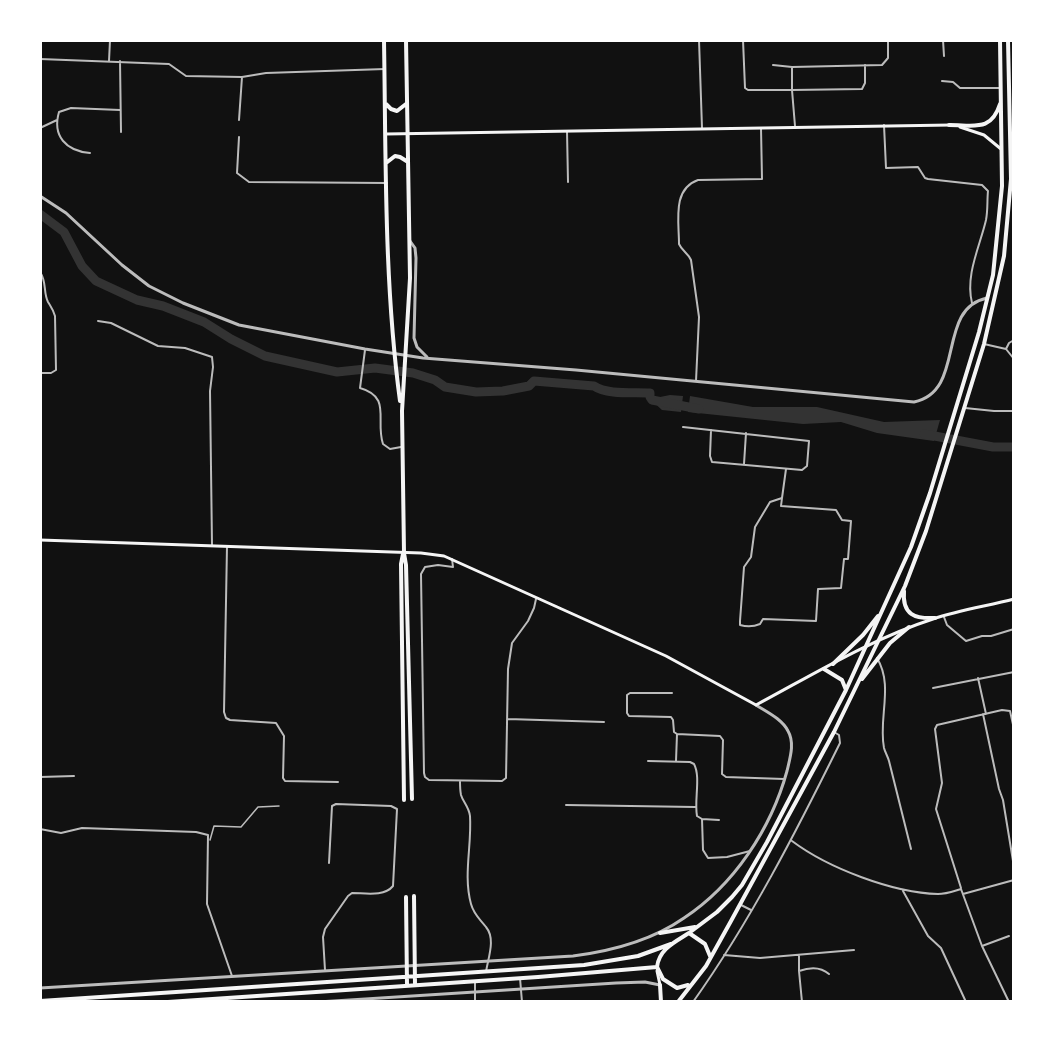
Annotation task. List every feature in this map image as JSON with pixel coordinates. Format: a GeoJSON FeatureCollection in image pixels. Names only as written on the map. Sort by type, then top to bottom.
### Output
{"type":"FeatureCollection","features":[{"type":"Feature","properties":{"kind":"main road"},"geometry":{"type":"LineString","coordinates":[[384,40],[389,277],[393,339],[402,411]]}},
{"type":"Feature","properties":{"kind":"main road"},"geometry":{"type":"LineString","coordinates":[[406,40],[410,278],[401,447],[412,800]]}},
{"type":"Feature","properties":{"kind":"main road"},"geometry":{"type":"LineString","coordinates":[[40,1001],[584,966],[638,956],[671,944],[698,927],[725,905],[742,885],[767,843],[846,690],[911,547],[930,493],[989,298],[1000,220],[1002,101],[1000,40]]}},
{"type":"Feature","properties":{"kind":"main road"},"geometry":{"type":"LineString","coordinates":[[678,1002],[710,957],[741,905],[834,732],[905,586],[938,496],[984,344],[1004,256],[1012,159],[1008,40]]}},
{"type":"Feature","properties":{"kind":"main road"},"geometry":{"type":"LineString","coordinates":[[386,134],[795,126],[984,125],[997,115],[1002,101]]}},
{"type":"Feature","properties":{"kind":"main road"},"geometry":{"type":"LineString","coordinates":[[386,103],[391,109],[397,111],[407,103]]}},
{"type":"Feature","properties":{"kind":"main road"},"geometry":{"type":"LineString","coordinates":[[949,124],[984,135],[1012,159]]}},
{"type":"Feature","properties":{"kind":"main road"},"geometry":{"type":"LineString","coordinates":[[386,163],[398,156],[408,162]]}},
{"type":"Feature","properties":{"kind":"main road"},"geometry":{"type":"LineString","coordinates":[[1009,203],[1014,196]]}},
{"type":"Feature","properties":{"kind":"main road"},"geometry":{"type":"LineString","coordinates":[[40,540],[437,554],[666,656],[756,705],[866,646],[909,627],[935,618],[1012,599]]}},
{"type":"Feature","properties":{"kind":"main road"},"geometry":{"type":"LineString","coordinates":[[404,553],[401,564],[404,800]]}},
{"type":"Feature","properties":{"kind":"main road"},"geometry":{"type":"LineString","coordinates":[[905,586],[904,598],[908,610],[916,617],[935,618]]}},
{"type":"Feature","properties":{"kind":"main road"},"geometry":{"type":"LineString","coordinates":[[833,664],[867,631],[883,610]]}},
{"type":"Feature","properties":{"kind":"main road"},"geometry":{"type":"LineString","coordinates":[[856,687],[890,643],[909,627]]}},
{"type":"Feature","properties":{"kind":"main road"},"geometry":{"type":"LineString","coordinates":[[824,669],[842,680],[846,690]]}},
{"type":"Feature","properties":{"kind":"main road"},"geometry":{"type":"LineString","coordinates":[[414,896],[415,985]]}},
{"type":"Feature","properties":{"kind":"main road"},"geometry":{"type":"LineString","coordinates":[[406,897],[407,985]]}},
{"type":"Feature","properties":{"kind":"main road"},"geometry":{"type":"LineString","coordinates":[[660,933],[698,927]]}},
{"type":"Feature","properties":{"kind":"main road"},"geometry":{"type":"LineString","coordinates":[[689,933],[705,944],[710,957]]}},
{"type":"Feature","properties":{"kind":"main road"},"geometry":{"type":"LineString","coordinates":[[661,1002],[657,969],[660,955],[671,944]]}},
{"type":"Feature","properties":{"kind":"main road"},"geometry":{"type":"LineString","coordinates":[[657,969],[665,982],[674,986],[681,988],[692,983]]}},
{"type":"Feature","properties":{"kind":"main road"},"geometry":{"type":"LineString","coordinates":[[168,1002],[657,969]]}},
{"type":"Feature","properties":{"kind":"street"},"geometry":{"type":"LineString","coordinates":[[109,60],[110,40]]}},
{"type":"Feature","properties":{"kind":"street"},"geometry":{"type":"LineString","coordinates":[[699,40],[702,128]]}},
{"type":"Feature","properties":{"kind":"street"},"geometry":{"type":"LineString","coordinates":[[743,40],[746,90],[862,90],[866,65]]}},
{"type":"Feature","properties":{"kind":"street"},"geometry":{"type":"LineString","coordinates":[[773,65],[792,67],[882,65],[886,63],[888,40]]}},
{"type":"Feature","properties":{"kind":"street"},"geometry":{"type":"LineString","coordinates":[[943,40],[945,56]]}},
{"type":"Feature","properties":{"kind":"street"},"geometry":{"type":"LineString","coordinates":[[40,59],[169,64],[186,76],[242,78],[266,73],[385,69]]}},
{"type":"Feature","properties":{"kind":"street"},"geometry":{"type":"LineString","coordinates":[[120,61],[121,132]]}},
{"type":"Feature","properties":{"kind":"street"},"geometry":{"type":"LineString","coordinates":[[792,67],[795,126]]}},
{"type":"Feature","properties":{"kind":"street"},"geometry":{"type":"LineString","coordinates":[[238,120],[242,78]]}},
{"type":"Feature","properties":{"kind":"street"},"geometry":{"type":"LineString","coordinates":[[942,81],[953,82],[960,88],[1001,88]]}},
{"type":"Feature","properties":{"kind":"street"},"geometry":{"type":"LineString","coordinates":[[90,153],[64,144],[59,138],[57,120],[59,112],[65,109],[111,108],[120,110]]}},
{"type":"Feature","properties":{"kind":"street"},"geometry":{"type":"LineString","coordinates":[[40,128],[57,120]]}},
{"type":"Feature","properties":{"kind":"street"},"geometry":{"type":"LineString","coordinates":[[884,125],[886,168],[918,167],[925,178],[982,185],[988,191],[987,217],[974,263],[970,293],[972,303]]}},
{"type":"Feature","properties":{"kind":"street"},"geometry":{"type":"LineString","coordinates":[[696,381],[699,317],[691,260],[679,244],[679,199],[685,188],[698,180],[762,179],[761,127]]}},
{"type":"Feature","properties":{"kind":"street"},"geometry":{"type":"LineString","coordinates":[[567,131],[568,182]]}},
{"type":"Feature","properties":{"kind":"street"},"geometry":{"type":"LineString","coordinates":[[238,137],[237,173],[249,182],[387,183]]}},
{"type":"Feature","properties":{"kind":"street"},"geometry":{"type":"LineString","coordinates":[[40,196],[75,220],[133,274],[171,298],[239,325],[365,349],[428,358],[576,369],[908,402],[919,400],[935,389],[949,360],[957,322],[972,303],[989,298]]}},
{"type":"Feature","properties":{"kind":"street"},"geometry":{"type":"LineString","coordinates":[[410,241],[416,258],[414,338],[417,347],[428,358]]}},
{"type":"Feature","properties":{"kind":"street"},"geometry":{"type":"LineString","coordinates":[[40,272],[45,278],[47,301],[54,310],[55,316],[56,370],[51,373],[40,373]]}},
{"type":"Feature","properties":{"kind":"street"},"geometry":{"type":"LineString","coordinates":[[98,321],[111,323],[158,346],[185,348],[212,357],[210,391],[212,545]]}},
{"type":"Feature","properties":{"kind":"street"},"geometry":{"type":"LineString","coordinates":[[1006,349],[1014,340]]}},
{"type":"Feature","properties":{"kind":"street"},"geometry":{"type":"LineString","coordinates":[[984,344],[1006,349],[1014,359]]}},
{"type":"Feature","properties":{"kind":"street"},"geometry":{"type":"LineString","coordinates":[[365,349],[360,388],[379,399],[383,444],[390,449],[401,447]]}},
{"type":"Feature","properties":{"kind":"street"},"geometry":{"type":"LineString","coordinates":[[965,408],[1014,411]]}},
{"type":"Feature","properties":{"kind":"street"},"geometry":{"type":"LineString","coordinates":[[683,427],[711,430],[809,441],[807,466],[802,470],[712,462],[710,456],[711,430]]}},
{"type":"Feature","properties":{"kind":"street"},"geometry":{"type":"LineString","coordinates":[[744,465],[746,434]]}},
{"type":"Feature","properties":{"kind":"street"},"geometry":{"type":"LineString","coordinates":[[782,498],[770,502],[755,527],[751,557],[744,567],[740,625],[754,626],[760,624],[762,619],[816,621],[818,589],[841,588],[844,559],[848,559],[851,521],[844,522],[837,510],[781,506],[786,469]]}},
{"type":"Feature","properties":{"kind":"street"},"geometry":{"type":"LineString","coordinates":[[227,546],[224,683],[226,718],[276,723],[284,736],[283,778],[285,781],[338,782]]}},
{"type":"Feature","properties":{"kind":"street"},"geometry":{"type":"LineString","coordinates":[[452,559],[453,567],[438,565],[425,567],[421,574],[424,773],[429,780],[502,781],[507,776],[508,669],[512,643],[534,608],[536,598]]}},
{"type":"Feature","properties":{"kind":"street"},"geometry":{"type":"LineString","coordinates":[[1012,599],[1014,606]]}},
{"type":"Feature","properties":{"kind":"street"},"geometry":{"type":"LineString","coordinates":[[944,616],[947,625],[966,641],[1014,629]]}},
{"type":"Feature","properties":{"kind":"street"},"geometry":{"type":"LineString","coordinates":[[877,658],[882,666],[885,684],[884,748],[911,849]]}},
{"type":"Feature","properties":{"kind":"street"},"geometry":{"type":"LineString","coordinates":[[933,688],[1014,672]]}},
{"type":"Feature","properties":{"kind":"street"},"geometry":{"type":"LineString","coordinates":[[978,678],[1014,867]]}},
{"type":"Feature","properties":{"kind":"street"},"geometry":{"type":"LineString","coordinates":[[672,693],[630,693],[627,695],[627,713],[629,716],[670,717],[673,720],[674,732],[677,734],[676,762]]}},
{"type":"Feature","properties":{"kind":"street"},"geometry":{"type":"LineString","coordinates":[[40,988],[573,956],[616,949],[660,933],[707,901],[724,884],[750,851],[778,798],[791,749],[789,733],[782,723],[756,705]]}},
{"type":"Feature","properties":{"kind":"street"},"geometry":{"type":"LineString","coordinates":[[1009,1002],[982,946],[936,809],[942,783],[935,729],[937,725],[1002,710],[1010,711],[1014,729]]}},
{"type":"Feature","properties":{"kind":"street"},"geometry":{"type":"LineString","coordinates":[[508,719],[604,722]]}},
{"type":"Feature","properties":{"kind":"street"},"geometry":{"type":"LineString","coordinates":[[693,1002],[792,841],[840,743],[839,735],[834,732]]}},
{"type":"Feature","properties":{"kind":"street"},"geometry":{"type":"LineString","coordinates":[[677,734],[715,734],[721,737],[722,774],[724,776],[784,779]]}},
{"type":"Feature","properties":{"kind":"street"},"geometry":{"type":"LineString","coordinates":[[648,761],[692,763],[697,768],[695,807],[697,816],[702,819],[718,820]]}},
{"type":"Feature","properties":{"kind":"street"},"geometry":{"type":"LineString","coordinates":[[40,777],[74,776]]}},
{"type":"Feature","properties":{"kind":"street"},"geometry":{"type":"LineString","coordinates":[[460,781],[461,796],[470,815],[468,845],[471,904],[476,917],[488,928],[490,936],[491,946],[486,972]]}},
{"type":"Feature","properties":{"kind":"street"},"geometry":{"type":"LineString","coordinates":[[325,970],[323,937],[325,929],[348,896],[352,893],[380,893],[390,890],[393,886],[394,827],[397,809],[392,806],[336,804],[332,806],[330,863]]}},
{"type":"Feature","properties":{"kind":"street"},"geometry":{"type":"LineString","coordinates":[[566,805],[695,807]]}},
{"type":"Feature","properties":{"kind":"street"},"geometry":{"type":"LineString","coordinates":[[232,976],[207,904],[210,840],[214,826],[241,827],[258,807],[279,806]]}},
{"type":"Feature","properties":{"kind":"street"},"geometry":{"type":"LineString","coordinates":[[702,819],[703,850],[708,858],[727,857],[750,851]]}},
{"type":"Feature","properties":{"kind":"street"},"geometry":{"type":"LineString","coordinates":[[40,829],[61,833],[82,828],[196,832],[208,835],[210,840]]}},
{"type":"Feature","properties":{"kind":"street"},"geometry":{"type":"LineString","coordinates":[[792,841],[855,875],[903,891],[941,894],[961,889]]}},
{"type":"Feature","properties":{"kind":"street"},"geometry":{"type":"LineString","coordinates":[[963,894],[1014,880]]}},
{"type":"Feature","properties":{"kind":"street"},"geometry":{"type":"LineString","coordinates":[[903,891],[928,936],[941,948],[966,1002]]}},
{"type":"Feature","properties":{"kind":"street"},"geometry":{"type":"LineString","coordinates":[[741,905],[751,910]]}},
{"type":"Feature","properties":{"kind":"street"},"geometry":{"type":"LineString","coordinates":[[982,946],[1009,936]]}},
{"type":"Feature","properties":{"kind":"street"},"geometry":{"type":"LineString","coordinates":[[724,955],[760,958],[854,950]]}},
{"type":"Feature","properties":{"kind":"street"},"geometry":{"type":"LineString","coordinates":[[799,956],[798,971],[802,1002]]}},
{"type":"Feature","properties":{"kind":"street"},"geometry":{"type":"LineString","coordinates":[[798,971],[807,968],[823,968],[829,974]]}},
{"type":"Feature","properties":{"kind":"street"},"geometry":{"type":"LineString","coordinates":[[520,978],[522,1002]]}},
{"type":"Feature","properties":{"kind":"street"},"geometry":{"type":"LineString","coordinates":[[475,982],[475,1002]]}},
{"type":"Feature","properties":{"kind":"street"},"geometry":{"type":"LineString","coordinates":[[318,1002],[645,982],[660,985]]}},
{"type":"Feature","properties":{"kind":"shaded area"},"geometry":{"type":"Polygon","coordinates":[[[670,395],[683,396],[681,412],[662,410],[650,399],[670,395]]]}},
{"type":"Feature","properties":{"kind":"shaded area"},"geometry":{"type":"Polygon","coordinates":[[[690,396],[753,407],[817,407],[884,422],[940,420],[934,441],[877,433],[841,422],[803,424],[688,412],[690,396]]]}},
{"type":"Feature","properties":{"kind":"waterway"},"geometry":{"type":"LineString","coordinates":[[40,214],[64,232],[82,266],[96,281],[137,300],[163,306],[204,322],[265,356],[337,372],[375,368],[413,373],[435,380],[445,387],[476,392],[503,391],[529,386],[534,381],[594,386],[613,392],[650,393],[652,400],[699,409]]}},
{"type":"Feature","properties":{"kind":"waterway"},"geometry":{"type":"LineString","coordinates":[[924,434],[993,447],[1014,447]]}}]}
